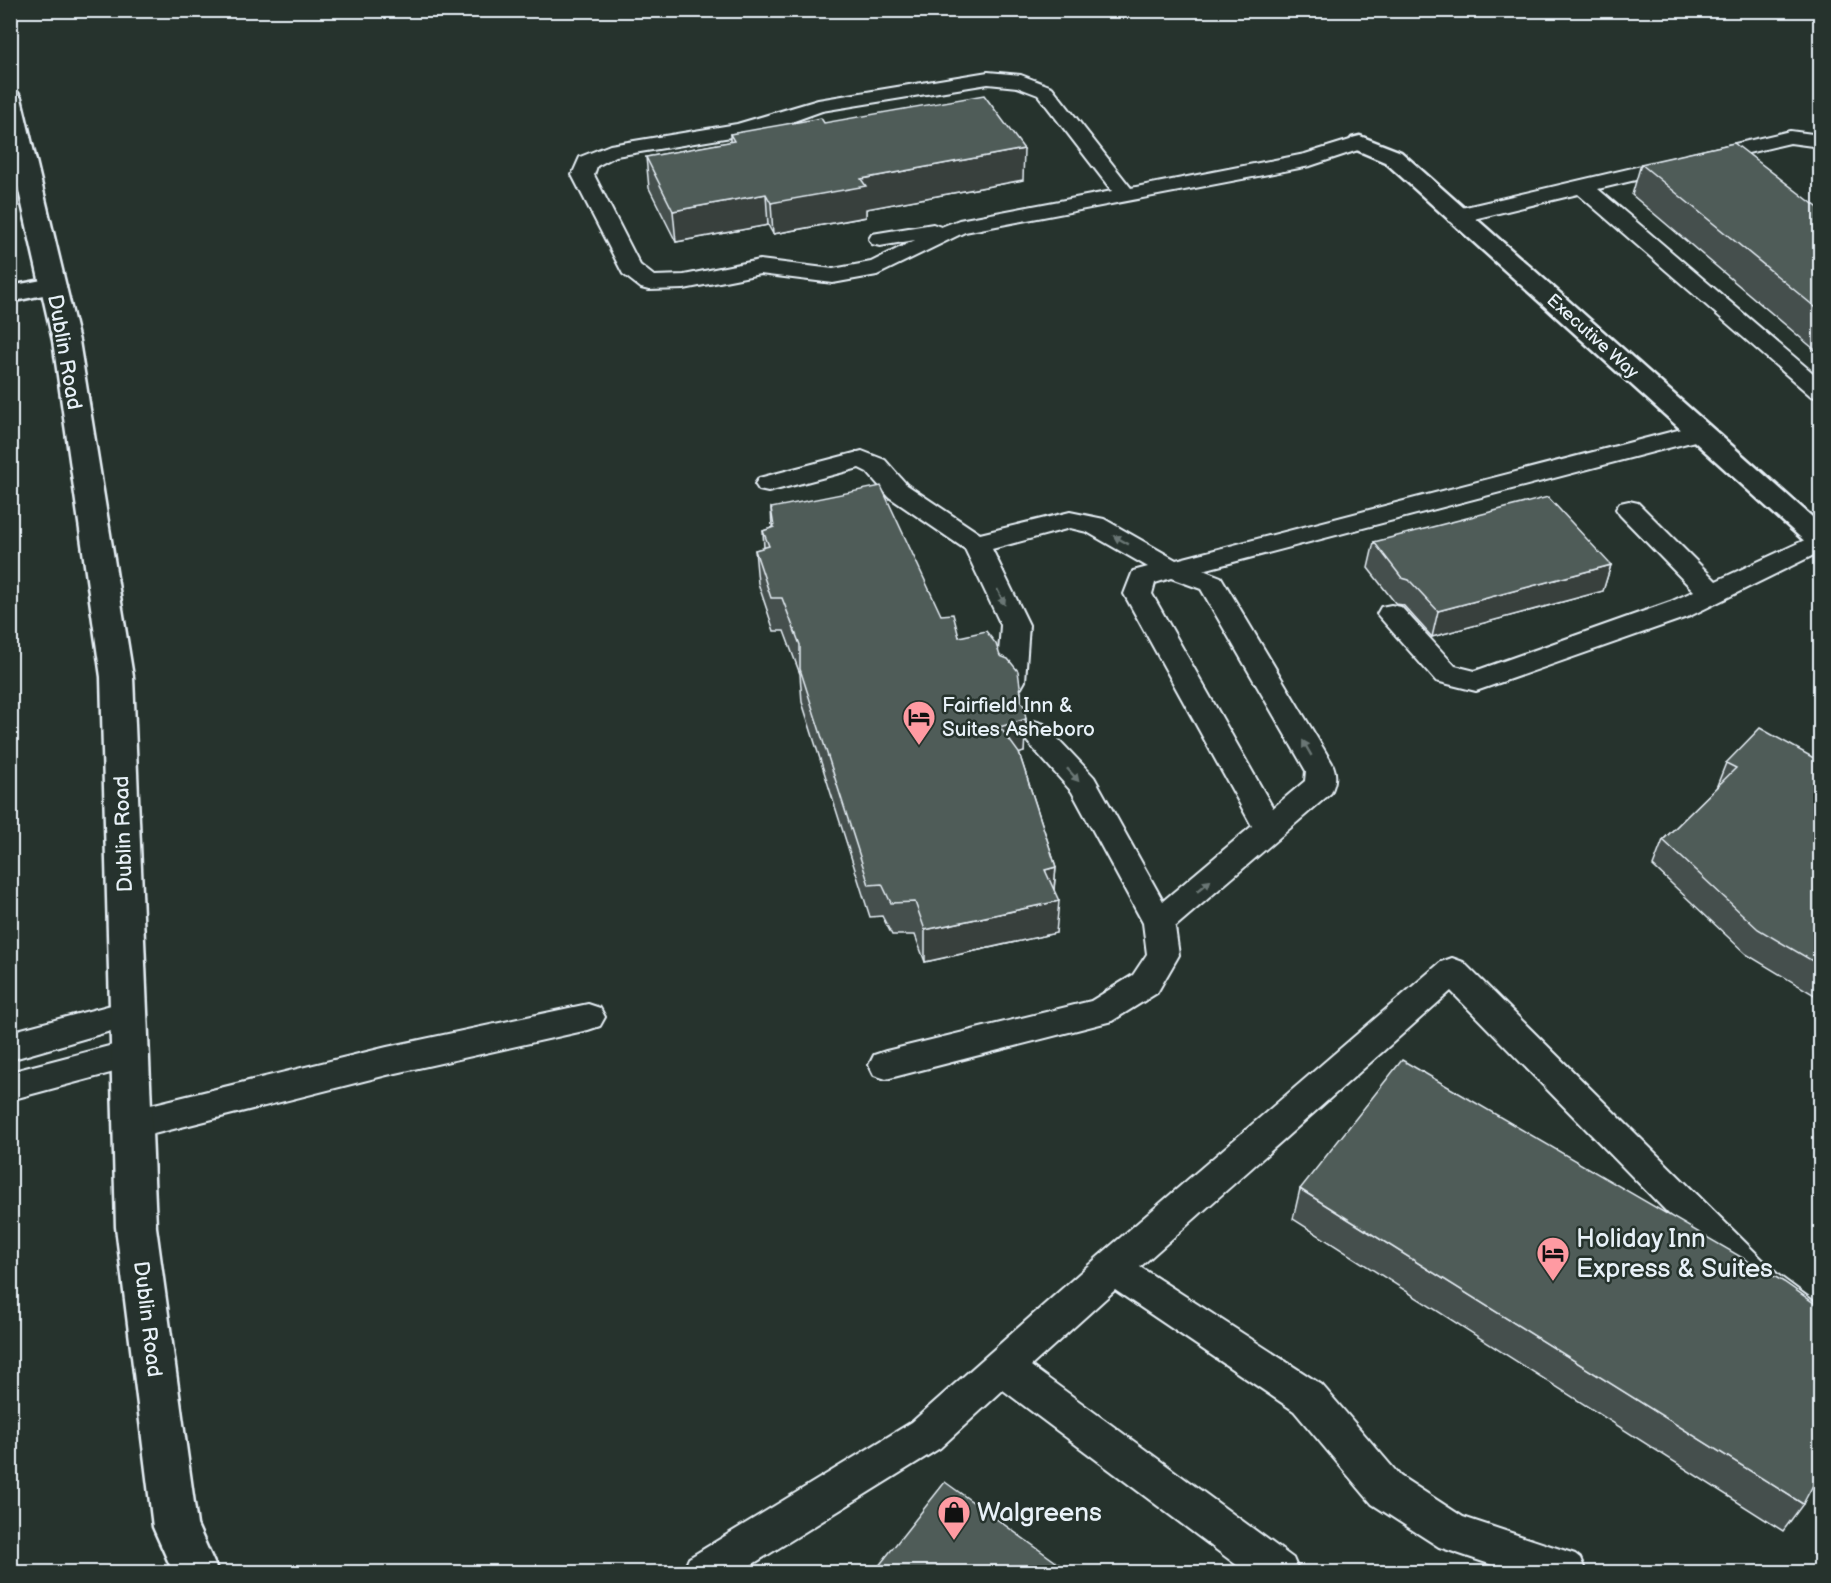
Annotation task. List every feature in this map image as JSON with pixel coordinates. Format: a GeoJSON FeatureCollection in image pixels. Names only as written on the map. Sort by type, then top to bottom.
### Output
{"type":"FeatureCollection","features":[{"type":"Feature","properties":{"kind":"street","name":"Dublin Road"},"geometry":{"type":"LineString","coordinates":[[10,98],[66,342],[117,677],[132,1054],[136,1227],[175,1527],[196,1572]]}},
{"type":"Feature","properties":{"kind":"street","name":"Executive Way"},"geometry":{"type":"LineString","coordinates":[[1360,143],[1393,157],[1821,540]]}},
{"type":"Feature","properties":{"kind":"street"},"geometry":{"type":"LineString","coordinates":[[10,294],[53,286]]}},
{"type":"Feature","properties":{"kind":"lane"},"geometry":{"type":"LineString","coordinates":[[807,254],[760,267],[684,282],[649,283],[631,269],[583,175],[588,162],[610,151],[747,128],[776,121],[818,106],[988,78],[1022,81],[1045,91],[1125,194]]}},
{"type":"Feature","properties":{"kind":"lane"},"geometry":{"type":"LineString","coordinates":[[1457,216],[1790,137],[1821,141]]}},
{"type":"Feature","properties":{"kind":"lane"},"geometry":{"type":"LineString","coordinates":[[880,240],[1310,160],[1360,143]]}},
{"type":"Feature","properties":{"kind":"lane"},"geometry":{"type":"LineString","coordinates":[[1582,186],[1821,391]]}},
{"type":"Feature","properties":{"kind":"lane"},"geometry":{"type":"LineString","coordinates":[[760,267],[833,276],[877,268],[959,227]]}},
{"type":"Feature","properties":{"kind":"lane"},"geometry":{"type":"LineString","coordinates":[[1270,830],[1138,594],[1143,577],[1701,432]]}},
{"type":"Feature","properties":{"kind":"lane"},"geometry":{"type":"LineString","coordinates":[[768,484],[862,459],[876,466],[898,491],[976,544],[1015,625],[1011,681]]}},
{"type":"Feature","properties":{"kind":"lane"},"geometry":{"type":"LineString","coordinates":[[1629,508],[1712,593]]}},
{"type":"Feature","properties":{"kind":"lane"},"geometry":{"type":"LineString","coordinates":[[976,544],[1070,520],[1095,525],[1172,569],[1211,583],[1321,771],[1320,785],[1159,923]]}},
{"type":"Feature","properties":{"kind":"lane"},"geometry":{"type":"LineString","coordinates":[[1391,614],[1446,674],[1476,681],[1680,609],[1821,540]]}},
{"type":"Feature","properties":{"kind":"lane"},"geometry":{"type":"LineString","coordinates":[[886,1065],[1100,1012],[1145,984],[1163,955],[1159,923],[1083,785],[1034,731]]}},
{"type":"Feature","properties":{"kind":"lane"},"geometry":{"type":"LineString","coordinates":[[703,1572],[926,1435],[1112,1268],[1452,971],[1765,1287],[1821,1327]]}},
{"type":"Feature","properties":{"kind":"lane"},"geometry":{"type":"LineString","coordinates":[[10,1046],[130,1013]]}},
{"type":"Feature","properties":{"kind":"lane"},"geometry":{"type":"LineString","coordinates":[[134,1124],[387,1061],[588,1017]]}},
{"type":"Feature","properties":{"kind":"lane"},"geometry":{"type":"LineString","coordinates":[[10,1086],[132,1054]]}},
{"type":"Feature","properties":{"kind":"lane"},"geometry":{"type":"LineString","coordinates":[[1112,1268],[1308,1398],[1386,1490],[1453,1533],[1561,1568],[1566,1572]]}},
{"type":"Feature","properties":{"kind":"lane"},"geometry":{"type":"LineString","coordinates":[[1002,1367],[1279,1572]]}},
{"type":"Feature","properties":{"kind":"building"},"geometry":{"type":"Polygon","coordinates":[[[984,95],[1024,149],[861,179],[866,186],[771,203],[766,194],[673,211],[646,157],[734,141],[730,134],[821,118],[824,123],[984,95]]]}},
{"type":"Feature","properties":{"kind":"building"},"geometry":{"type":"Polygon","coordinates":[[[1734,143],[1821,210],[1821,312],[1641,164],[1734,143]]]}},
{"type":"Feature","properties":{"kind":"building","name":"Fairfield Inn & Suites Asheboro"},"geometry":{"type":"Polygon","coordinates":[[[881,486],[941,615],[953,614],[959,637],[986,631],[996,644],[1000,656],[1008,659],[1018,671],[1021,693],[1018,698],[1024,706],[1026,719],[1000,727],[1019,753],[1056,867],[1045,870],[1059,901],[925,930],[915,902],[891,903],[882,884],[869,885],[800,669],[800,645],[782,598],[771,598],[755,550],[769,546],[763,531],[774,527],[771,508],[881,486]]]}},
{"type":"Feature","properties":{"kind":"building"},"geometry":{"type":"Polygon","coordinates":[[[1548,497],[1611,565],[1438,611],[1409,580],[1402,578],[1374,542],[1548,497]]]}},
{"type":"Feature","properties":{"kind":"building"},"geometry":{"type":"Polygon","coordinates":[[[1760,728],[1821,762],[1821,966],[1758,929],[1663,840],[1736,768],[1726,763],[1760,728]]]}},
{"type":"Feature","properties":{"kind":"building","name":"Holiday Inn Express & Suites"},"geometry":{"type":"Polygon","coordinates":[[[1402,1060],[1784,1282],[1821,1308],[1821,1470],[1803,1504],[1300,1189],[1402,1060]]]}},
{"type":"Feature","properties":{"kind":"building"},"geometry":{"type":"Polygon","coordinates":[[[945,1482],[1070,1572],[874,1572],[945,1482]]]}},
{"type":"Feature","properties":{"kind":"place","name":"Fairfield Inn & Suites Asheboro"},"geometry":{"type":"Point","coordinates":[919,746]}},
{"type":"Feature","properties":{"kind":"place","name":"Holiday Inn Express & Suites"},"geometry":{"type":"Point","coordinates":[1553,1282]}},
{"type":"Feature","properties":{"kind":"place","name":"Walgreens"},"geometry":{"type":"Point","coordinates":[954,1541]}}]}
